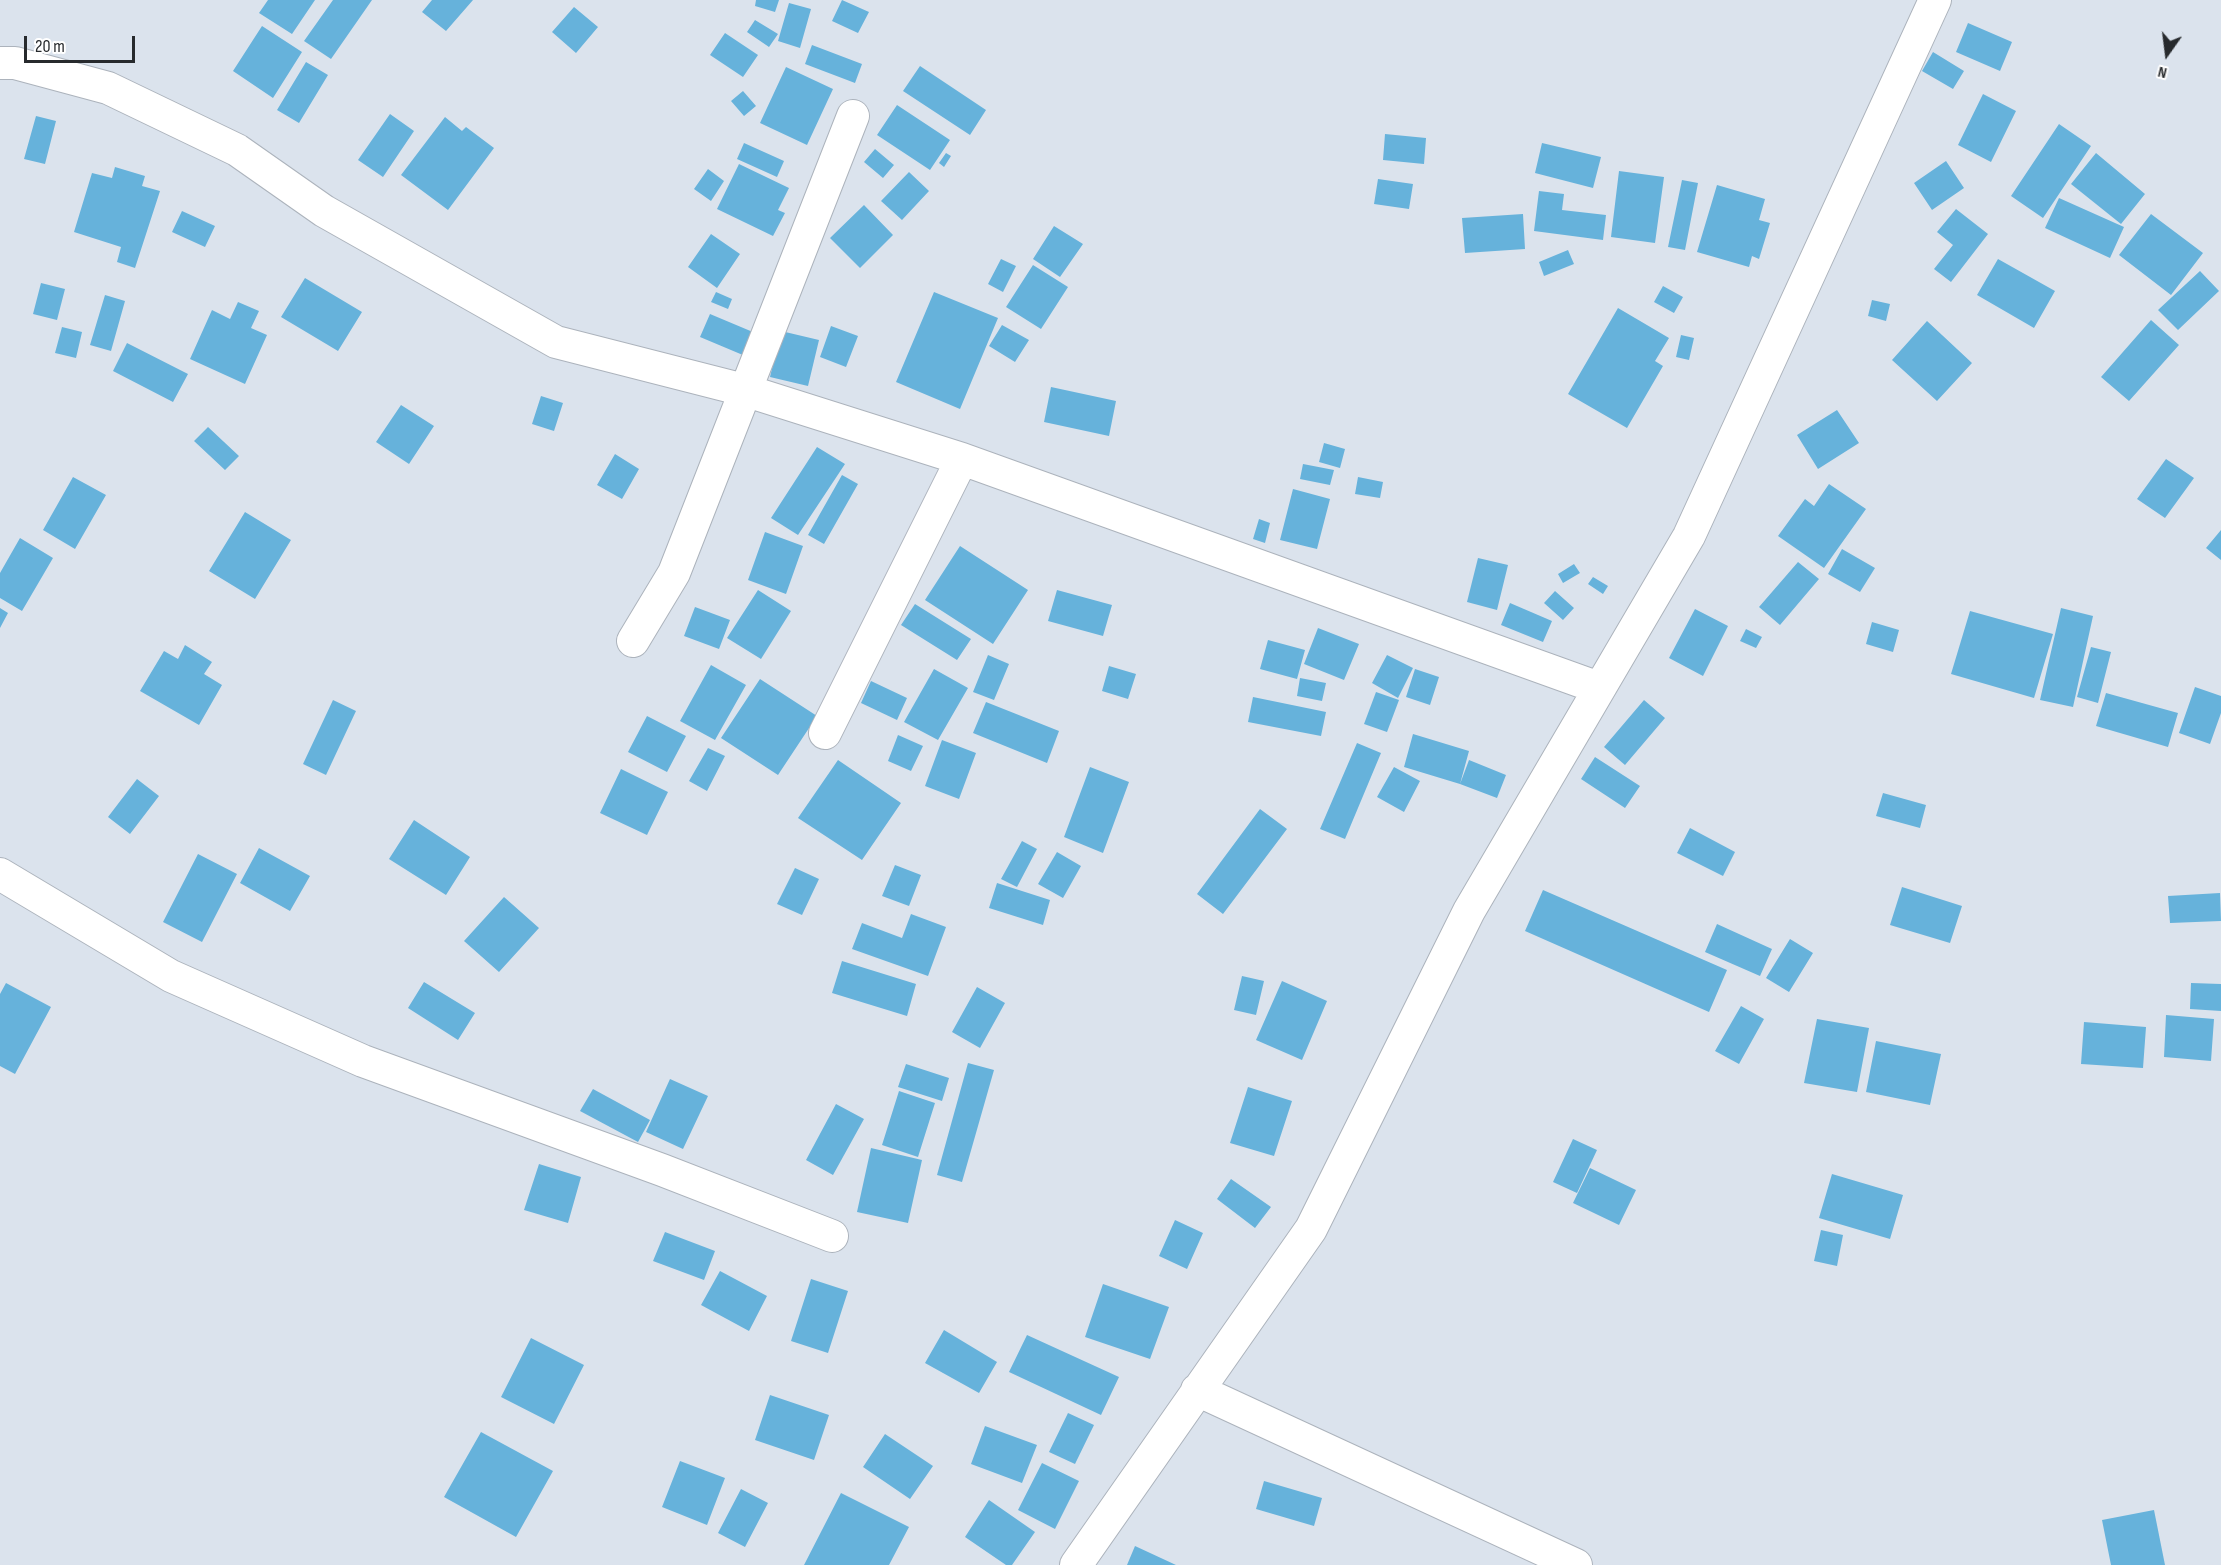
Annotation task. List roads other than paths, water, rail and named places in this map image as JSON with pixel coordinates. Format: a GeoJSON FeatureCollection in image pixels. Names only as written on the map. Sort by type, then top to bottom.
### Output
{"type":"FeatureCollection","features":[{"type":"Feature","properties":{"kind":"street"},"geometry":{"type":"LineString","coordinates":[[1076,1565],[1311,1229],[1469,911],[1689,536],[1935,0]]}},
{"type":"Feature","properties":{"kind":"street"},"geometry":{"type":"LineString","coordinates":[[0,63],[15,63],[108,88],[237,150],[324,211],[556,342],[744,390],[962,459],[1599,688]]}},
{"type":"Feature","properties":{"kind":"street"},"geometry":{"type":"LineString","coordinates":[[633,641],[674,573],[853,116]]}},
{"type":"Feature","properties":{"kind":"street"},"geometry":{"type":"LineString","coordinates":[[825,733],[962,459]]}},
{"type":"Feature","properties":{"kind":"street"},"geometry":{"type":"LineString","coordinates":[[0,874],[171,976],[363,1061],[662,1170],[831,1236]]}},
{"type":"Feature","properties":{"kind":"street"},"geometry":{"type":"LineString","coordinates":[[1197,1390],[1576,1565]]}}]}
